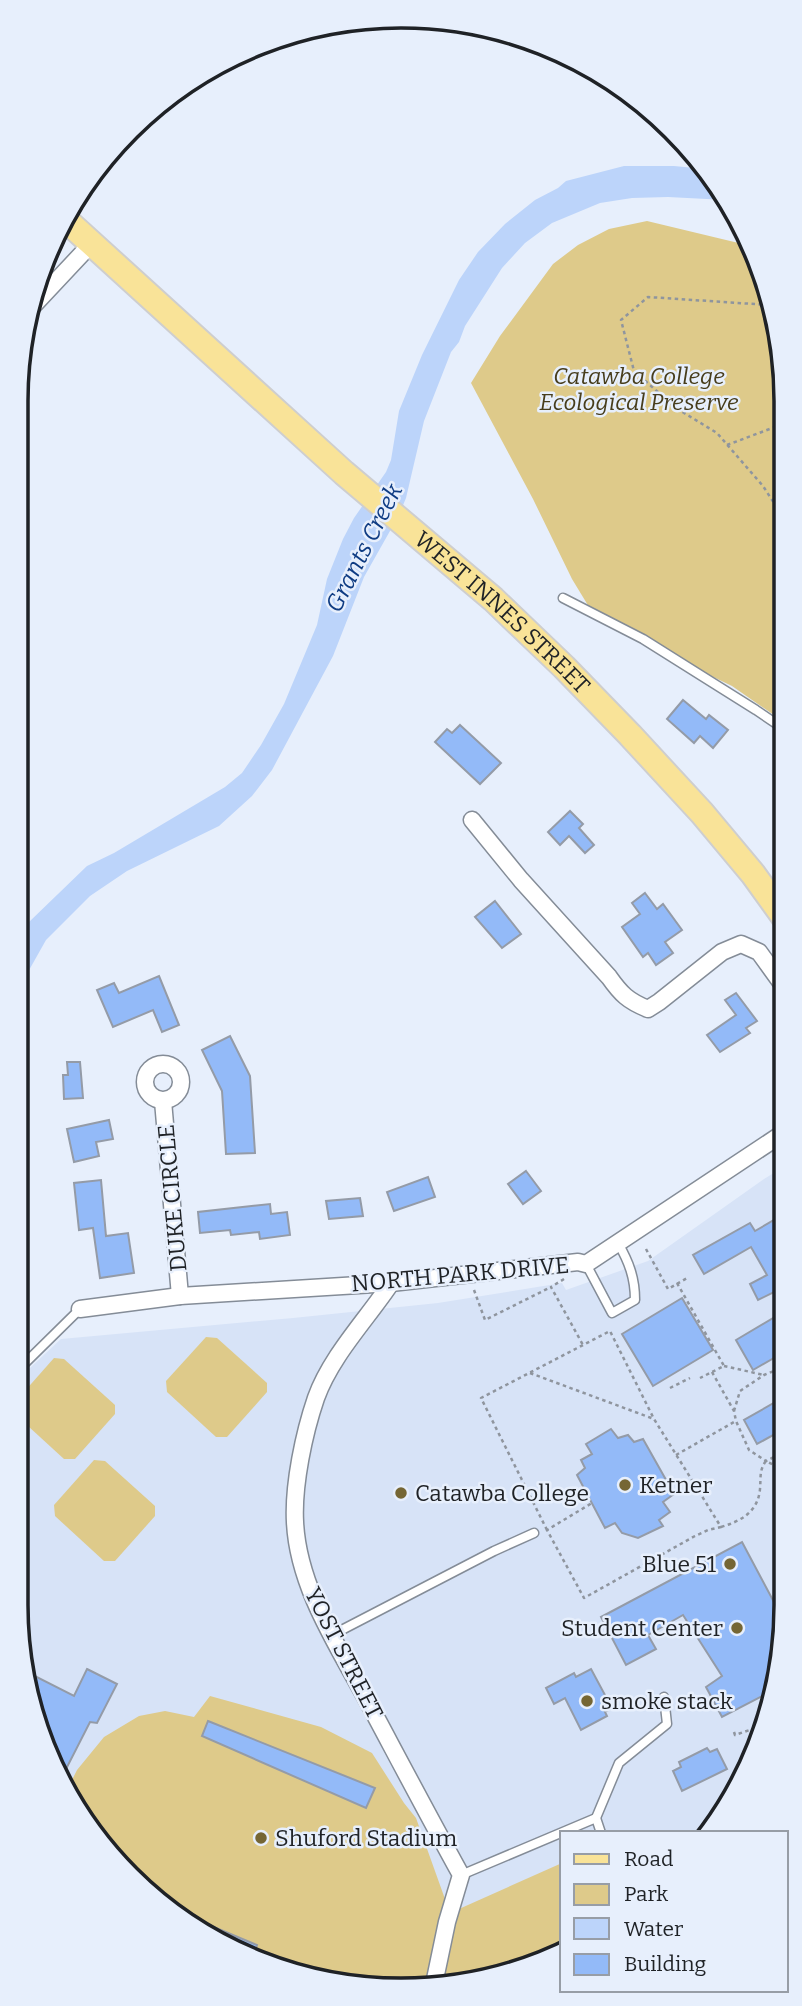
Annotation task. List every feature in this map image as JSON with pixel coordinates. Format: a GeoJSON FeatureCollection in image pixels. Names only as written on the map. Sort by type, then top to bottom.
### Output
{"type":"FeatureCollection","features":[{"type":"Feature","properties":{"kind":"main road","name":"WEST INNES STREET"},"geometry":{"type":"LineString","coordinates":[[70,229],[92,243],[344,473],[425,541],[564,667],[702,813],[774,904]]}},
{"type":"Feature","properties":{"kind":"street"},"geometry":{"type":"LineString","coordinates":[[44,294],[92,243]]}},
{"type":"Feature","properties":{"kind":"street"},"geometry":{"type":"LineString","coordinates":[[472,820],[620,993],[632,1002],[648,1009],[722,952],[741,944],[760,952],[774,972]]}},
{"type":"Feature","properties":{"kind":"street","name":"DUKE CIRCLE"},"geometry":{"type":"LineString","coordinates":[[163,1101],[180,1296]]}},
{"type":"Feature","properties":{"kind":"street","name":"NORTH PARK DRIVE"},"geometry":{"type":"LineString","coordinates":[[80,1309],[180,1296],[391,1283],[578,1262],[587,1267],[618,1243],[774,1139]]}},
{"type":"Feature","properties":{"kind":"street","name":"YOST STREET"},"geometry":{"type":"LineString","coordinates":[[391,1283],[354,1332],[317,1396],[295,1488],[295,1524],[309,1587],[461,1875]]}},
{"type":"Feature","properties":{"kind":"street"},"geometry":{"type":"LineString","coordinates":[[436,1976],[447,1922],[461,1875]]}},
{"type":"Feature","properties":{"kind":"lane"},"geometry":{"type":"LineString","coordinates":[[563,598],[643,639],[774,722]]}},
{"type":"Feature","properties":{"kind":"lane"},"geometry":{"type":"LineString","coordinates":[[587,1267],[612,1313],[635,1300],[635,1283],[618,1243]]}},
{"type":"Feature","properties":{"kind":"lane"},"geometry":{"type":"LineString","coordinates":[[28,1360],[80,1309]]}},
{"type":"Feature","properties":{"kind":"lane"},"geometry":{"type":"LineString","coordinates":[[332,1635],[484,1556],[534,1534]]}},
{"type":"Feature","properties":{"kind":"lane"},"geometry":{"type":"LineString","coordinates":[[600,1831],[596,1818],[619,1763],[667,1724],[664,1697]]}},
{"type":"Feature","properties":{"kind":"lane"},"geometry":{"type":"LineString","coordinates":[[565,1831],[596,1818]]}},
{"type":"Feature","properties":{"kind":"lane"},"geometry":{"type":"LineString","coordinates":[[461,1875],[560,1833]]}},
{"type":"Feature","properties":{"kind":"path"},"geometry":{"type":"LineString","coordinates":[[761,305],[648,297],[621,320],[634,371],[676,408],[717,433],[774,504]]}},
{"type":"Feature","properties":{"kind":"path"},"geometry":{"type":"LineString","coordinates":[[727,445],[774,427]]}},
{"type":"Feature","properties":{"kind":"path"},"geometry":{"type":"LineString","coordinates":[[646,1249],[668,1289],[689,1277]]}},
{"type":"Feature","properties":{"kind":"path"},"geometry":{"type":"LineString","coordinates":[[471,1282],[485,1320],[551,1287],[565,1278],[561,1272],[587,1267]]}},
{"type":"Feature","properties":{"kind":"path"},"geometry":{"type":"LineString","coordinates":[[677,1283],[724,1366]]}},
{"type":"Feature","properties":{"kind":"path"},"geometry":{"type":"LineString","coordinates":[[551,1287],[583,1345]]}},
{"type":"Feature","properties":{"kind":"path"},"geometry":{"type":"LineString","coordinates":[[721,1527],[654,1419],[610,1331],[481,1398],[584,1598],[695,1536],[741,1521],[756,1504],[760,1493],[761,1468],[766,1461],[774,1457]]}},
{"type":"Feature","properties":{"kind":"path"},"geometry":{"type":"LineString","coordinates":[[700,1378],[724,1366],[764,1375]]}},
{"type":"Feature","properties":{"kind":"path"},"geometry":{"type":"LineString","coordinates":[[734,1411],[740,1391],[774,1371]]}},
{"type":"Feature","properties":{"kind":"path"},"geometry":{"type":"LineString","coordinates":[[712,1372],[734,1411],[749,1450],[774,1465]]}},
{"type":"Feature","properties":{"kind":"path"},"geometry":{"type":"LineString","coordinates":[[530,1373],[654,1419]]}},
{"type":"Feature","properties":{"kind":"path"},"geometry":{"type":"LineString","coordinates":[[670,1388],[690,1378]]}},
{"type":"Feature","properties":{"kind":"path"},"geometry":{"type":"LineString","coordinates":[[676,1455],[736,1422]]}},
{"type":"Feature","properties":{"kind":"path"},"geometry":{"type":"LineString","coordinates":[[547,1530],[592,1503]]}},
{"type":"Feature","properties":{"kind":"path"},"geometry":{"type":"LineString","coordinates":[[734,1732],[736,1735],[753,1729]]}},
{"type":"Feature","properties":{"kind":"shaded area","name":"Catawba College"},"geometry":{"type":"Polygon","coordinates":[[[774,1173],[774,1605],[771,1654],[761,1702],[746,1748],[724,1792],[698,1831],[560,1831],[560,1943],[498,1965],[450,1975],[377,1977],[304,1965],[236,1940],[174,1901],[137,1869],[91,1812],[56,1748],[41,1702],[31,1654],[28,1605],[28,1370],[61,1339],[438,1303],[562,1283],[566,1290],[648,1261],[774,1173]]]}},
{"type":"Feature","properties":{"kind":"green space","name":"Catawba College Ecological Preserve"},"geometry":{"type":"Polygon","coordinates":[[[647,221],[739,243],[754,281],[767,328],[773,377],[774,715],[732,686],[632,638],[589,607],[471,383],[500,336],[553,264],[578,245],[609,229],[647,221]]]}},
{"type":"Feature","properties":{"kind":"green space"},"geometry":{"type":"Polygon","coordinates":[[[206,1337],[217,1338],[267,1383],[267,1392],[227,1437],[216,1437],[167,1392],[166,1381],[206,1337]]]}},
{"type":"Feature","properties":{"kind":"green space"},"geometry":{"type":"Polygon","coordinates":[[[54,1358],[64,1359],[115,1405],[115,1414],[75,1459],[64,1459],[28,1426],[28,1387],[54,1358]]]}},
{"type":"Feature","properties":{"kind":"green space"},"geometry":{"type":"Polygon","coordinates":[[[94,1460],[105,1461],[155,1506],[155,1516],[115,1561],[104,1561],[55,1516],[54,1505],[94,1460]]]}},
{"type":"Feature","properties":{"kind":"green space","name":"Shuford Stadium"},"geometry":{"type":"Polygon","coordinates":[[[210,1696],[321,1727],[372,1753],[416,1818],[450,1913],[560,1864],[560,1943],[521,1958],[474,1971],[425,1977],[377,1977],[304,1965],[258,1950],[214,1928],[174,1901],[137,1869],[105,1832],[72,1781],[104,1737],[139,1716],[165,1711],[194,1717],[210,1696]]]}},
{"type":"Feature","properties":{"kind":"water","name":"Grants Creek"},"geometry":{"type":"Polygon","coordinates":[[[624,166],[692,168],[714,199],[632,198],[600,203],[552,223],[525,243],[502,268],[451,352],[424,421],[406,498],[399,515],[364,577],[333,656],[272,770],[252,796],[219,826],[127,871],[90,896],[46,940],[28,972],[29,922],[87,866],[114,853],[225,787],[242,773],[284,704],[317,625],[327,579],[343,539],[386,472],[391,460],[399,411],[422,355],[459,280],[478,252],[505,224],[535,200],[566,181],[624,166]]]}},
{"type":"Feature","properties":{"kind":"building"},"geometry":{"type":"Polygon","coordinates":[[[683,700],[706,719],[709,715],[728,730],[713,748],[700,736],[694,743],[667,719],[683,700]]]}},
{"type":"Feature","properties":{"kind":"building"},"geometry":{"type":"Polygon","coordinates":[[[460,725],[501,763],[480,784],[435,742],[447,729],[452,733],[460,725]]]}},
{"type":"Feature","properties":{"kind":"building"},"geometry":{"type":"Polygon","coordinates":[[[570,811],[583,824],[579,828],[594,845],[585,853],[569,836],[560,845],[548,832],[570,811]]]}},
{"type":"Feature","properties":{"kind":"building"},"geometry":{"type":"Polygon","coordinates":[[[645,893],[657,909],[663,904],[682,930],[665,942],[673,953],[656,965],[648,953],[643,957],[622,927],[640,914],[632,903],[645,893]]]}},
{"type":"Feature","properties":{"kind":"building"},"geometry":{"type":"Polygon","coordinates":[[[495,901],[521,934],[502,948],[475,917],[495,901]]]}},
{"type":"Feature","properties":{"kind":"building"},"geometry":{"type":"Polygon","coordinates":[[[159,976],[179,1025],[162,1032],[153,1010],[113,1027],[97,990],[114,983],[119,993],[159,976]]]}},
{"type":"Feature","properties":{"kind":"building"},"geometry":{"type":"Polygon","coordinates":[[[736,993],[757,1021],[746,1028],[750,1033],[720,1052],[707,1035],[736,1015],[725,1000],[736,993]]]}},
{"type":"Feature","properties":{"kind":"building"},"geometry":{"type":"Polygon","coordinates":[[[230,1036],[250,1076],[255,1153],[226,1154],[222,1091],[202,1050],[230,1036]]]}},
{"type":"Feature","properties":{"kind":"building"},"geometry":{"type":"Polygon","coordinates":[[[67,1062],[80,1062],[83,1098],[64,1099],[63,1075],[68,1075],[67,1062]]]}},
{"type":"Feature","properties":{"kind":"building"},"geometry":{"type":"Polygon","coordinates":[[[109,1120],[113,1139],[96,1142],[99,1156],[74,1162],[67,1129],[109,1120]]]}},
{"type":"Feature","properties":{"kind":"building"},"geometry":{"type":"Polygon","coordinates":[[[526,1171],[541,1191],[523,1204],[508,1184],[526,1171]]]}},
{"type":"Feature","properties":{"kind":"building"},"geometry":{"type":"Polygon","coordinates":[[[428,1177],[435,1197],[394,1211],[387,1192],[428,1177]]]}},
{"type":"Feature","properties":{"kind":"building"},"geometry":{"type":"Polygon","coordinates":[[[101,1180],[106,1236],[128,1233],[134,1273],[100,1278],[93,1228],[79,1230],[74,1183],[101,1180]]]}},
{"type":"Feature","properties":{"kind":"building"},"geometry":{"type":"Polygon","coordinates":[[[360,1198],[363,1216],[329,1219],[326,1201],[360,1198]]]}},
{"type":"Feature","properties":{"kind":"building"},"geometry":{"type":"Polygon","coordinates":[[[270,1204],[271,1214],[287,1212],[290,1235],[260,1239],[259,1232],[231,1235],[230,1230],[200,1233],[198,1212],[270,1204]]]}},
{"type":"Feature","properties":{"kind":"building"},"geometry":{"type":"Polygon","coordinates":[[[774,1220],[774,1292],[758,1300],[750,1284],[767,1275],[751,1247],[704,1274],[693,1255],[750,1223],[755,1231],[774,1220]]]}},
{"type":"Feature","properties":{"kind":"building"},"geometry":{"type":"Polygon","coordinates":[[[682,1298],[713,1350],[653,1386],[622,1334],[682,1298]]]}},
{"type":"Feature","properties":{"kind":"building"},"geometry":{"type":"Polygon","coordinates":[[[774,1318],[774,1358],[753,1370],[736,1340],[774,1318]]]}},
{"type":"Feature","properties":{"kind":"building"},"geometry":{"type":"Polygon","coordinates":[[[774,1403],[774,1435],[757,1444],[744,1420],[774,1403]]]}},
{"type":"Feature","properties":{"kind":"building","name":"Ketner"},"geometry":{"type":"Polygon","coordinates":[[[611,1429],[618,1438],[628,1435],[634,1442],[643,1439],[674,1494],[663,1502],[670,1512],[659,1520],[663,1526],[638,1538],[622,1533],[615,1523],[605,1528],[577,1475],[585,1468],[581,1460],[592,1454],[586,1444],[611,1429]]]}},
{"type":"Feature","properties":{"kind":"building","name":"Student Center"},"geometry":{"type":"Polygon","coordinates":[[[742,1542],[774,1602],[771,1654],[763,1696],[722,1717],[706,1687],[722,1676],[683,1615],[648,1635],[656,1649],[626,1665],[601,1617],[742,1542]]]}},
{"type":"Feature","properties":{"kind":"building"},"geometry":{"type":"Polygon","coordinates":[[[87,1669],[117,1684],[97,1723],[90,1722],[66,1770],[48,1725],[35,1676],[74,1696],[87,1669]]]}},
{"type":"Feature","properties":{"kind":"building","name":"smoke stack"},"geometry":{"type":"Polygon","coordinates":[[[591,1669],[612,1708],[605,1712],[607,1716],[581,1730],[565,1698],[554,1704],[546,1688],[574,1673],[576,1677],[591,1669]]]}},
{"type":"Feature","properties":{"kind":"building"},"geometry":{"type":"Polygon","coordinates":[[[208,1721],[375,1788],[366,1808],[202,1736],[208,1721]]]}},
{"type":"Feature","properties":{"kind":"building"},"geometry":{"type":"Polygon","coordinates":[[[707,1748],[710,1752],[717,1749],[727,1769],[682,1791],[673,1771],[681,1767],[679,1762],[707,1748]]]}},
{"type":"Feature","properties":{"kind":"building"},"geometry":{"type":"Polygon","coordinates":[[[210,1925],[257,1945],[256,1949],[210,1925]]]}},
{"type":"Feature","properties":{"kind":"place","name":"Ketner"},"geometry":{"type":"Point","coordinates":[625,1485]}},
{"type":"Feature","properties":{"kind":"place","name":"Catawba College"},"geometry":{"type":"Point","coordinates":[401,1493]}},
{"type":"Feature","properties":{"kind":"place","name":"Blue 51"},"geometry":{"type":"Point","coordinates":[730,1564]}},
{"type":"Feature","properties":{"kind":"place","name":"Student Center"},"geometry":{"type":"Point","coordinates":[737,1628]}},
{"type":"Feature","properties":{"kind":"place","name":"smoke stack"},"geometry":{"type":"Point","coordinates":[587,1701]}},
{"type":"Feature","properties":{"kind":"place","name":"Shuford Stadium"},"geometry":{"type":"Point","coordinates":[261,1838]}}]}
